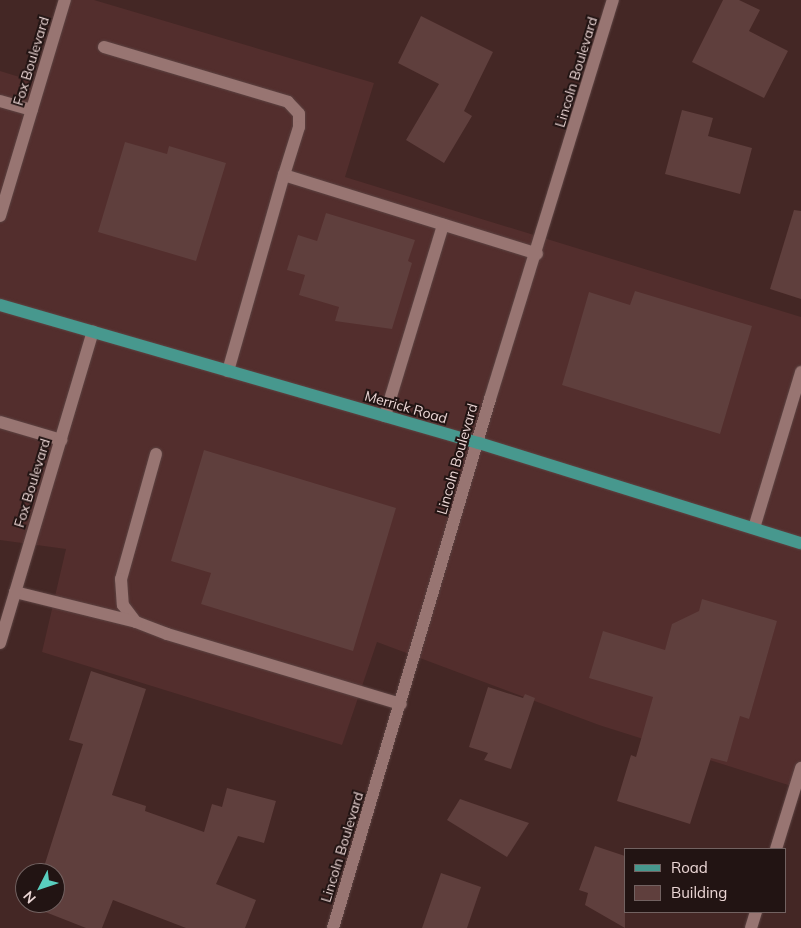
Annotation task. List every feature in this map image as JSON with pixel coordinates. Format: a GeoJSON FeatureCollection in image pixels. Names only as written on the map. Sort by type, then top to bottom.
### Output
{"type":"FeatureCollection","features":[{"type":"Feature","properties":{"kind":"main road","name":"Merrick Road"},"geometry":{"type":"LineString","coordinates":[[0,305],[385,416],[801,543]]}},
{"type":"Feature","properties":{"kind":"street","name":"Fox Boulevard"},"geometry":{"type":"LineString","coordinates":[[0,216],[65,0]]}},
{"type":"Feature","properties":{"kind":"street","name":"Lincoln Boulevard"},"geometry":{"type":"LineString","coordinates":[[333,928],[479,444],[490,399],[537,254],[613,0]]}},
{"type":"Feature","properties":{"kind":"street"},"geometry":{"type":"LineString","coordinates":[[104,47],[288,102],[299,114],[299,126],[228,371]]}},
{"type":"Feature","properties":{"kind":"street"},"geometry":{"type":"LineString","coordinates":[[0,101],[32,110]]}},
{"type":"Feature","properties":{"kind":"street"},"geometry":{"type":"LineString","coordinates":[[284,175],[537,254]]}},
{"type":"Feature","properties":{"kind":"street"},"geometry":{"type":"LineString","coordinates":[[385,416],[444,225]]}},
{"type":"Feature","properties":{"kind":"street","name":"Fox Boulevard"},"geometry":{"type":"LineString","coordinates":[[0,643],[93,332]]}},
{"type":"Feature","properties":{"kind":"street"},"geometry":{"type":"LineString","coordinates":[[754,528],[801,372]]}},
{"type":"Feature","properties":{"kind":"street"},"geometry":{"type":"LineString","coordinates":[[0,422],[61,440]]}},
{"type":"Feature","properties":{"kind":"street"},"geometry":{"type":"LineString","coordinates":[[136,622],[123,604],[121,579],[156,454]]}},
{"type":"Feature","properties":{"kind":"street"},"geometry":{"type":"LineString","coordinates":[[15,592],[136,622],[167,634],[401,704]]}},
{"type":"Feature","properties":{"kind":"street"},"geometry":{"type":"LineString","coordinates":[[776,848],[801,768]]}},
{"type":"Feature","properties":{"kind":"street"},"geometry":{"type":"LineString","coordinates":[[751,928],[756,913]]}},
{"type":"Feature","properties":{"kind":"shaded area"},"geometry":{"type":"Polygon","coordinates":[[[64,0],[94,0],[374,83],[345,177],[801,317],[801,789],[599,725],[377,642],[342,745],[42,652],[66,549],[0,540],[0,71],[39,83],[64,0]]]}},
{"type":"Feature","properties":{"kind":"building"},"geometry":{"type":"Polygon","coordinates":[[[723,0],[739,0],[760,10],[749,31],[788,51],[764,98],[692,62],[723,0]]]}},
{"type":"Feature","properties":{"kind":"building"},"geometry":{"type":"Polygon","coordinates":[[[421,16],[493,52],[464,111],[472,116],[444,163],[406,140],[439,84],[398,63],[421,16]]]}},
{"type":"Feature","properties":{"kind":"building"},"geometry":{"type":"Polygon","coordinates":[[[682,110],[713,118],[708,136],[752,148],[740,194],[665,174],[682,110]]]}},
{"type":"Feature","properties":{"kind":"building"},"geometry":{"type":"Polygon","coordinates":[[[125,142],[167,154],[169,146],[226,163],[196,261],[98,232],[125,142]]]}},
{"type":"Feature","properties":{"kind":"building"},"geometry":{"type":"Polygon","coordinates":[[[794,210],[801,211],[801,299],[770,289],[794,210]]]}},
{"type":"Feature","properties":{"kind":"building"},"geometry":{"type":"Polygon","coordinates":[[[326,213],[415,240],[408,261],[412,263],[392,329],[335,321],[339,307],[299,295],[305,275],[287,270],[298,235],[317,241],[326,213]]]}},
{"type":"Feature","properties":{"kind":"building"},"geometry":{"type":"Polygon","coordinates":[[[635,291],[752,326],[720,434],[562,385],[589,292],[630,305],[635,291]]]}},
{"type":"Feature","properties":{"kind":"building"},"geometry":{"type":"Polygon","coordinates":[[[204,450],[396,508],[353,651],[201,604],[211,573],[171,561],[204,450]]]}},
{"type":"Feature","properties":{"kind":"building"},"geometry":{"type":"Polygon","coordinates":[[[702,599],[777,621],[749,719],[740,716],[727,762],[711,758],[690,824],[617,801],[631,755],[636,757],[653,697],[589,678],[603,631],[665,650],[672,624],[699,611],[702,599]]]}},
{"type":"Feature","properties":{"kind":"building"},"geometry":{"type":"Polygon","coordinates":[[[91,671],[146,689],[112,795],[146,806],[145,811],[204,832],[212,804],[222,807],[227,788],[276,801],[264,843],[238,836],[216,884],[256,900],[245,928],[186,928],[113,900],[102,928],[86,928],[48,913],[65,913],[65,863],[45,863],[83,744],[69,740],[91,671]]]}},
{"type":"Feature","properties":{"kind":"building"},"geometry":{"type":"Polygon","coordinates":[[[488,687],[523,698],[525,694],[535,698],[511,769],[484,760],[488,753],[469,747],[488,687]]]}},
{"type":"Feature","properties":{"kind":"building"},"geometry":{"type":"Polygon","coordinates":[[[460,799],[529,823],[507,857],[447,820],[460,799]]]}},
{"type":"Feature","properties":{"kind":"building"},"geometry":{"type":"Polygon","coordinates":[[[595,846],[624,856],[625,928],[585,905],[588,893],[579,890],[595,846]]]}},
{"type":"Feature","properties":{"kind":"building"},"geometry":{"type":"Polygon","coordinates":[[[441,873],[481,887],[467,928],[422,928],[441,873]]]}}]}
